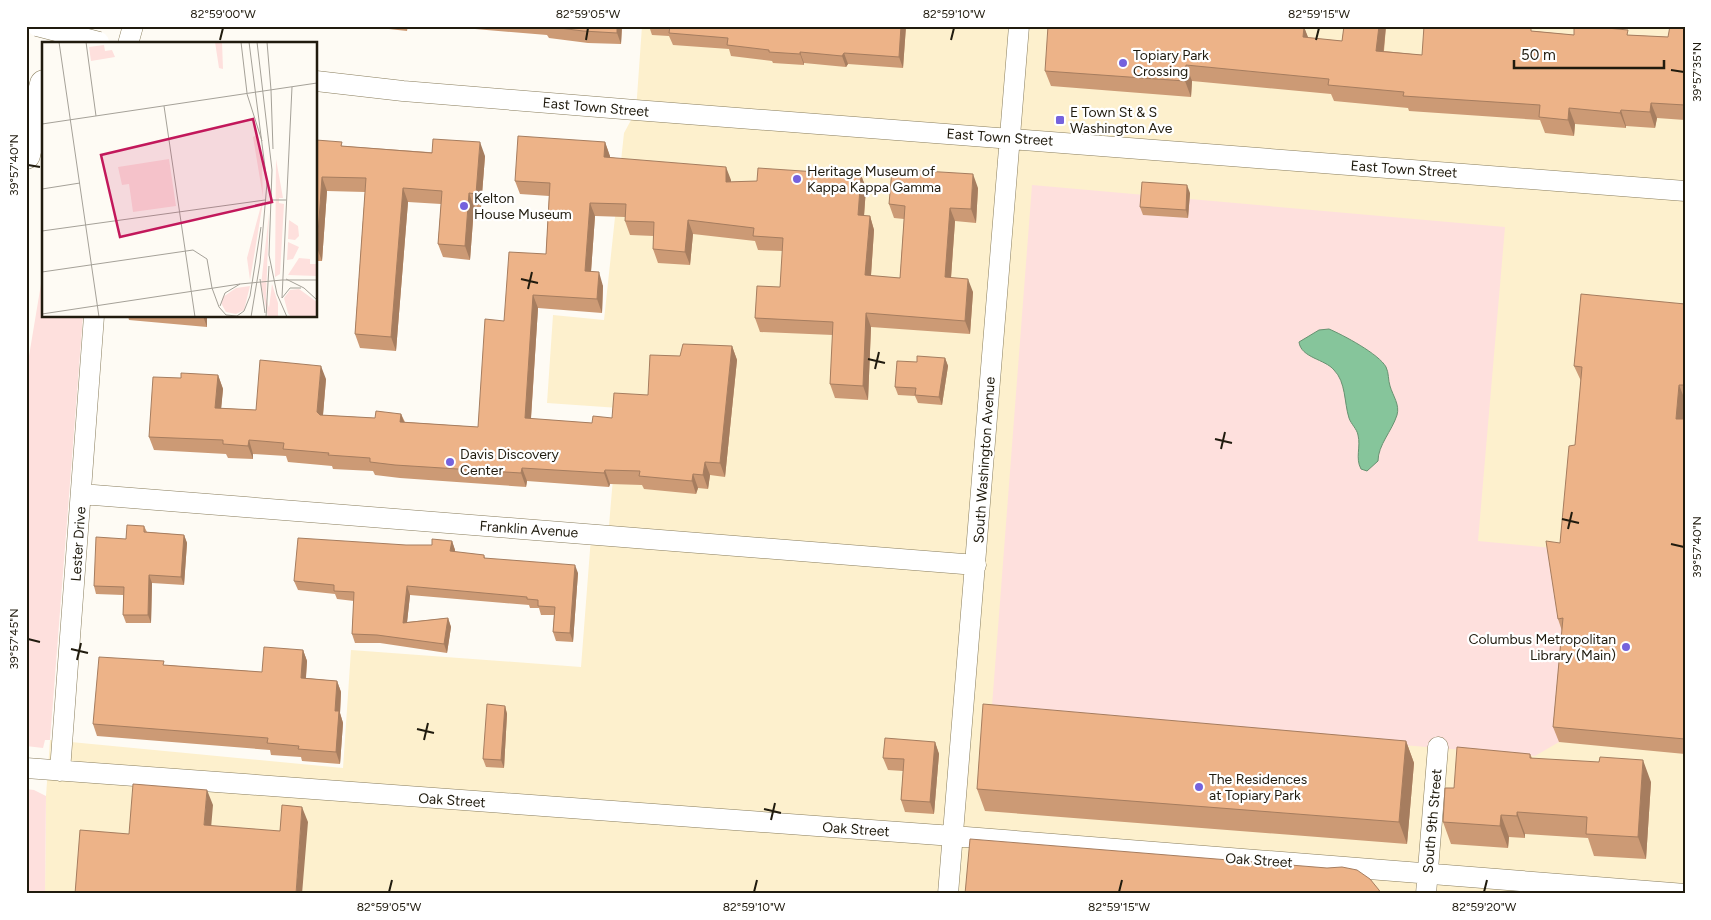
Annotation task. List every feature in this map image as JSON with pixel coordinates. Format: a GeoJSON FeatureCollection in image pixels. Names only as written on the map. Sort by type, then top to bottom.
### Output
{"type":"FeatureCollection","features":[{"type":"Feature","properties":{"kind":"highway"},"geometry":{"type":"LineString","coordinates":[[56,42],[60,26]]}},
{"type":"Feature","properties":{"kind":"highway"},"geometry":{"type":"LineString","coordinates":[[26,155],[42,92]]}},
{"type":"Feature","properties":{"kind":"street"},"geometry":{"type":"LineString","coordinates":[[37,26],[99,42]]}},
{"type":"Feature","properties":{"kind":"street"},"geometry":{"type":"LineString","coordinates":[[129,42],[133,26]]}},
{"type":"Feature","properties":{"kind":"street","name":"South Washington Avenue"},"geometry":{"type":"LineString","coordinates":[[948,894],[1019,26]]}},
{"type":"Feature","properties":{"kind":"street","name":"East Town Street"},"geometry":{"type":"LineString","coordinates":[[318,81],[529,102],[1685,191]]}},
{"type":"Feature","properties":{"kind":"street","name":"Lester Drive"},"geometry":{"type":"LineString","coordinates":[[60,771],[94,318]]}},
{"type":"Feature","properties":{"kind":"street","name":"Franklin Avenue"},"geometry":{"type":"LineString","coordinates":[[81,494],[976,565]]}},
{"type":"Feature","properties":{"kind":"street","name":"South 9th Street"},"geometry":{"type":"LineString","coordinates":[[1426,894],[1438,748]]}},
{"type":"Feature","properties":{"kind":"street","name":"Oak Street"},"geometry":{"type":"LineString","coordinates":[[26,768],[953,836],[1685,894]]}},
{"type":"Feature","properties":{"kind":"shaded area"},"geometry":{"type":"Polygon","coordinates":[[[642,26],[1685,26],[1685,894],[45,894],[46,796],[50,740],[343,768],[351,650],[581,667],[591,537],[608,537],[619,408],[547,403],[553,315],[604,320],[624,133],[636,111],[642,26]]]}},
{"type":"Feature","properties":{"kind":"shaded area"},"geometry":{"type":"Polygon","coordinates":[[[1032,185],[1505,227],[1478,541],[1552,548],[1563,634],[1559,742],[1535,756],[990,711],[992,706],[1032,185]]]}},
{"type":"Feature","properties":{"kind":"shaded area"},"geometry":{"type":"Polygon","coordinates":[[[42,278],[42,318],[83,318],[50,740],[45,740],[43,748],[26,746],[26,374],[42,278]]]}},
{"type":"Feature","properties":{"kind":"shaded area"},"geometry":{"type":"Polygon","coordinates":[[[1329,329],[1360,345],[1382,362],[1387,369],[1390,386],[1397,404],[1398,411],[1395,421],[1380,449],[1378,461],[1367,471],[1361,469],[1359,465],[1358,435],[1349,418],[1341,380],[1330,366],[1304,352],[1299,342],[1319,330],[1329,329]]]}},
{"type":"Feature","properties":{"kind":"shaded area"},"geometry":{"type":"Polygon","coordinates":[[[26,789],[34,790],[46,796],[45,894],[26,894],[26,789]]]}},
{"type":"Feature","properties":{"kind":"building"},"geometry":{"type":"Polygon","coordinates":[[[544,26],[617,26],[617,33],[583,31],[544,26]]]}},
{"type":"Feature","properties":{"kind":"building"},"geometry":{"type":"Polygon","coordinates":[[[670,26],[901,26],[899,57],[844,53],[842,56],[800,52],[800,54],[769,52],[769,50],[727,45],[728,38],[669,33],[670,26]]]}},
{"type":"Feature","properties":{"kind":"building"},"geometry":{"type":"Polygon","coordinates":[[[1048,26],[1299,26],[1304,27],[1303,37],[1342,41],[1344,26],[1379,26],[1376,51],[1422,55],[1424,26],[1531,26],[1531,31],[1574,35],[1574,26],[1586,26],[1628,30],[1627,35],[1668,37],[1670,26],[1685,26],[1685,105],[1651,103],[1650,112],[1621,110],[1620,113],[1569,108],[1568,120],[1539,117],[1540,105],[1403,96],[1404,92],[1328,85],[1329,79],[1186,65],[1185,81],[1045,71],[1048,26]]]}},
{"type":"Feature","properties":{"kind":"building"},"geometry":{"type":"Polygon","coordinates":[[[518,136],[605,142],[604,157],[726,167],[726,182],[757,181],[758,168],[861,175],[858,215],[870,216],[865,275],[900,278],[905,206],[889,204],[892,169],[973,174],[971,209],[950,208],[945,277],[968,279],[965,321],[866,313],[863,386],[830,384],[833,322],[755,318],[757,286],[780,287],[783,238],[753,236],[754,228],[688,220],[685,252],[653,249],[654,222],[625,221],[626,204],[590,203],[585,271],[599,272],[597,299],[533,295],[525,418],[592,423],[593,416],[612,418],[614,393],[648,395],[650,355],[680,356],[683,344],[732,346],[720,463],[705,462],[703,475],[693,474],[692,481],[639,476],[640,471],[605,470],[604,473],[522,468],[521,473],[395,465],[370,462],[370,458],[283,449],[284,443],[249,440],[248,446],[223,444],[223,440],[149,437],[153,377],[181,378],[181,373],[218,375],[215,408],[256,410],[260,360],[321,366],[317,412],[320,415],[375,418],[376,411],[401,414],[400,422],[478,427],[485,319],[504,321],[509,252],[546,254],[550,183],[515,181],[518,136]]]}},
{"type":"Feature","properties":{"kind":"building"},"geometry":{"type":"Polygon","coordinates":[[[433,139],[480,142],[476,194],[469,193],[465,246],[438,244],[442,191],[403,188],[391,337],[355,334],[366,178],[322,177],[318,234],[318,140],[342,142],[341,146],[432,153],[433,139]]]}},
{"type":"Feature","properties":{"kind":"building"},"geometry":{"type":"Polygon","coordinates":[[[1142,182],[1187,185],[1186,210],[1140,207],[1142,182]]]}},
{"type":"Feature","properties":{"kind":"building"},"geometry":{"type":"Polygon","coordinates":[[[1581,294],[1685,304],[1685,385],[1679,385],[1676,419],[1685,419],[1685,739],[1553,727],[1563,618],[1558,619],[1546,541],[1560,543],[1569,446],[1575,445],[1582,367],[1574,366],[1581,294]]]}},
{"type":"Feature","properties":{"kind":"building"},"geometry":{"type":"Polygon","coordinates":[[[917,356],[945,358],[939,397],[915,395],[916,388],[895,387],[897,361],[917,362],[917,356]]]}},
{"type":"Feature","properties":{"kind":"building"},"geometry":{"type":"Polygon","coordinates":[[[127,525],[144,526],[144,532],[184,535],[181,577],[149,575],[148,615],[123,615],[124,587],[94,586],[96,537],[126,539],[127,525]]]}},
{"type":"Feature","properties":{"kind":"building"},"geometry":{"type":"Polygon","coordinates":[[[298,538],[406,545],[432,545],[432,539],[452,541],[450,551],[484,555],[484,558],[575,565],[570,633],[553,632],[555,607],[538,606],[538,600],[527,599],[527,597],[407,586],[403,623],[448,618],[444,644],[377,635],[352,634],[354,592],[334,591],[334,585],[294,581],[298,538]]]}},
{"type":"Feature","properties":{"kind":"building"},"geometry":{"type":"Polygon","coordinates":[[[264,647],[303,650],[301,678],[337,681],[335,711],[339,711],[336,752],[298,749],[299,746],[267,743],[268,738],[93,724],[99,657],[164,661],[163,665],[262,672],[264,647]]]}},
{"type":"Feature","properties":{"kind":"building"},"geometry":{"type":"Polygon","coordinates":[[[487,704],[505,706],[501,760],[483,759],[487,704]]]}},
{"type":"Feature","properties":{"kind":"building","name":"The Residences at Topiary Park"},"geometry":{"type":"Polygon","coordinates":[[[983,704],[1406,741],[1399,822],[977,789],[983,704]]]}},
{"type":"Feature","properties":{"kind":"building"},"geometry":{"type":"Polygon","coordinates":[[[885,738],[935,742],[930,802],[901,800],[904,759],[883,758],[885,738]]]}},
{"type":"Feature","properties":{"kind":"building"},"geometry":{"type":"Polygon","coordinates":[[[1457,747],[1530,754],[1530,758],[1599,762],[1600,757],[1643,760],[1638,837],[1586,834],[1587,817],[1517,812],[1517,816],[1501,815],[1500,826],[1443,822],[1445,788],[1454,788],[1457,747]]]}},
{"type":"Feature","properties":{"kind":"building"},"geometry":{"type":"Polygon","coordinates":[[[133,784],[207,790],[204,825],[280,831],[282,805],[302,807],[296,894],[75,894],[80,830],[129,834],[133,784]]]}},
{"type":"Feature","properties":{"kind":"building"},"geometry":{"type":"Polygon","coordinates":[[[970,839],[1327,868],[1342,867],[1357,870],[1370,879],[1381,894],[965,894],[970,839]]]}},
{"type":"Feature","properties":{"kind":"place","name":"Topiary Park Crossing"},"geometry":{"type":"Point","coordinates":[1123,63]}},
{"type":"Feature","properties":{"kind":"place","name":"E Town St & S Washington Ave"},"geometry":{"type":"Point","coordinates":[1060,120]}},
{"type":"Feature","properties":{"kind":"place","name":"Heritage Museum of Kappa Kappa Gamma"},"geometry":{"type":"Point","coordinates":[797,179]}},
{"type":"Feature","properties":{"kind":"place","name":"Kelton House Museum"},"geometry":{"type":"Point","coordinates":[464,206]}},
{"type":"Feature","properties":{"kind":"place","name":"Davis Discovery Center"},"geometry":{"type":"Point","coordinates":[450,462]}},
{"type":"Feature","properties":{"kind":"place","name":"Columbus Metropolitan Library (Main)"},"geometry":{"type":"Point","coordinates":[1626,647]}},
{"type":"Feature","properties":{"kind":"place","name":"The Residences at Topiary Park"},"geometry":{"type":"Point","coordinates":[1199,787]}}]}
